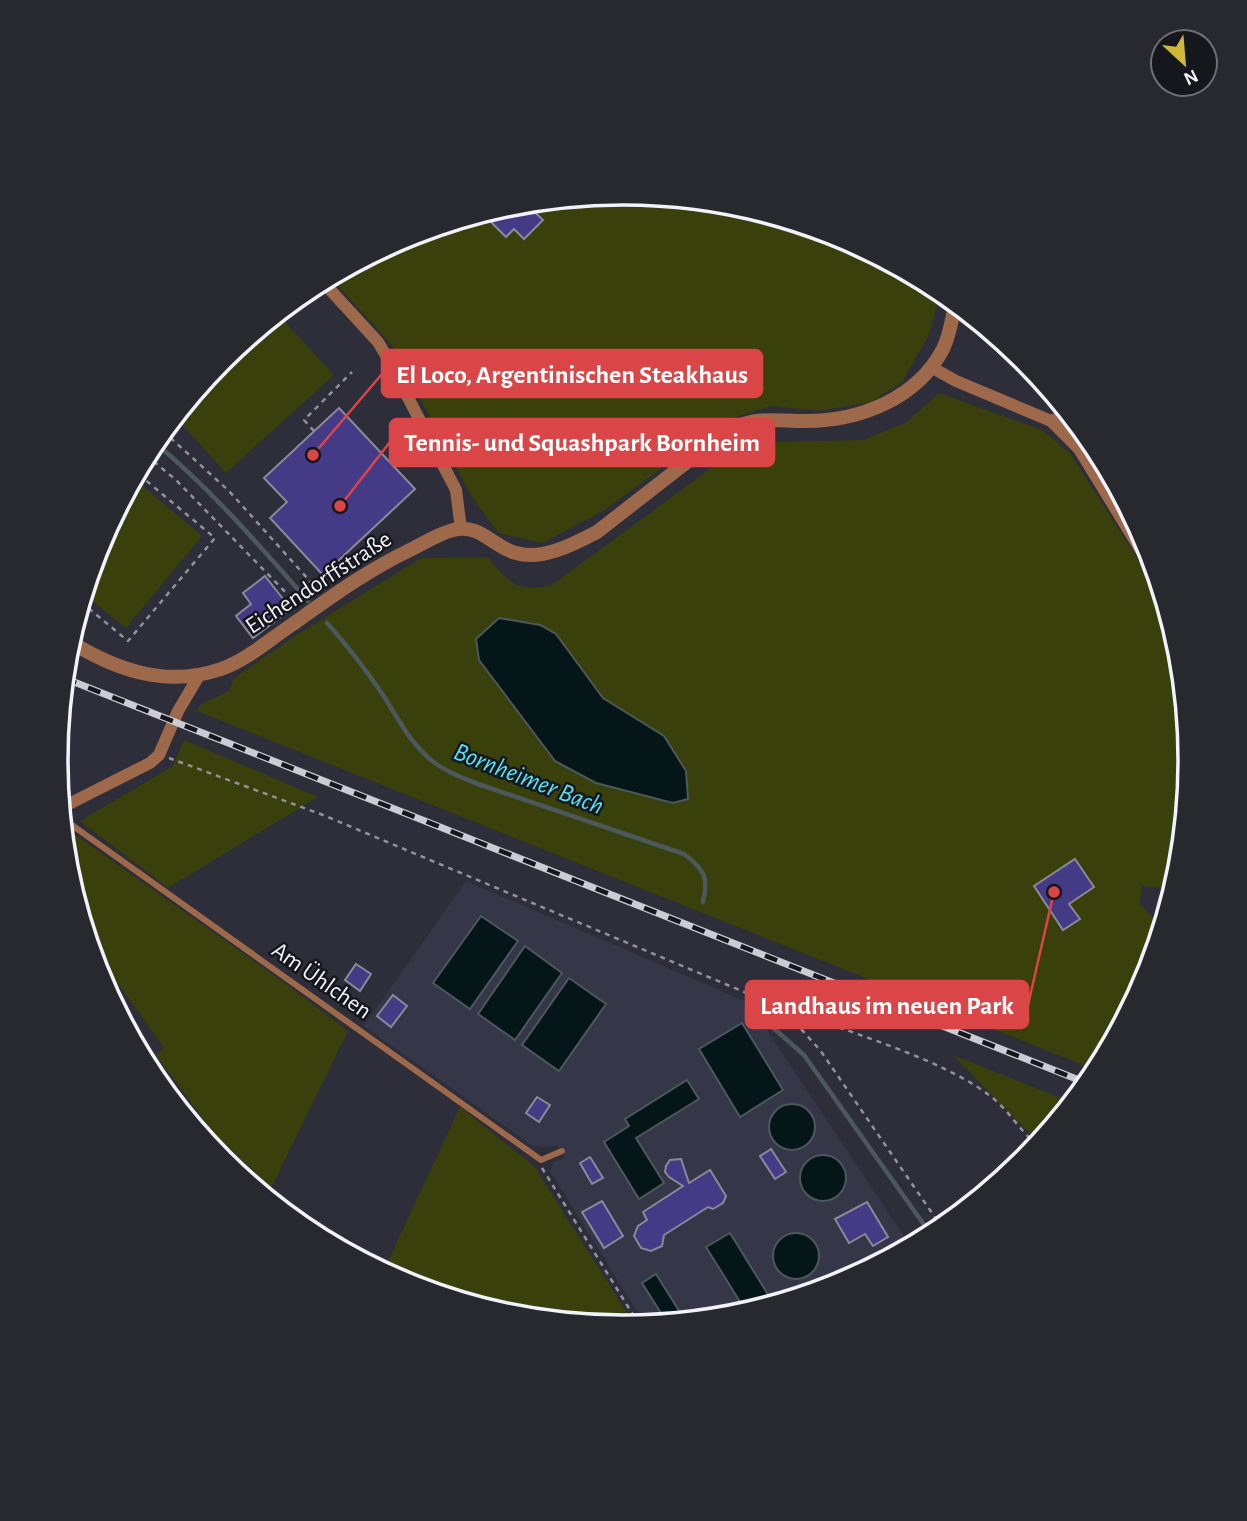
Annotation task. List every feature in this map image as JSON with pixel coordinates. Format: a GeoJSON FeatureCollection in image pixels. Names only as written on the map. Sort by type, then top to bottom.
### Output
{"type":"FeatureCollection","features":[{"type":"Feature","properties":{"kind":"street"},"geometry":{"type":"LineString","coordinates":[[330,290],[378,342],[388,359],[456,490],[461,529],[480,532],[517,554],[531,555],[555,551],[597,532],[734,428],[766,419],[819,421],[847,417],[870,411],[905,392],[931,367],[945,343],[953,314]]}},
{"type":"Feature","properties":{"kind":"street"},"geometry":{"type":"LineString","coordinates":[[931,367],[956,382],[1051,421],[1079,449],[1126,526]]}},
{"type":"Feature","properties":{"kind":"street"},"geometry":{"type":"LineString","coordinates":[[1051,421],[1060,418]]}},
{"type":"Feature","properties":{"kind":"street","name":"Eichendorffstraße"},"geometry":{"type":"LineString","coordinates":[[80,647],[110,664],[153,676],[181,677],[222,668],[254,651],[362,576],[445,533],[461,529]]}},
{"type":"Feature","properties":{"kind":"street"},"geometry":{"type":"LineString","coordinates":[[70,804],[150,763],[159,755],[178,711],[200,674]]}},
{"type":"Feature","properties":{"kind":"lane","name":"Am Ühlchen"},"geometry":{"type":"LineString","coordinates":[[72,825],[541,1160]]}},
{"type":"Feature","properties":{"kind":"lane"},"geometry":{"type":"LineString","coordinates":[[541,1160],[562,1151]]}},
{"type":"Feature","properties":{"kind":"path"},"geometry":{"type":"LineString","coordinates":[[314,431],[304,420],[352,372]]}},
{"type":"Feature","properties":{"kind":"path"},"geometry":{"type":"LineString","coordinates":[[171,439],[229,491],[327,600]]}},
{"type":"Feature","properties":{"kind":"path"},"geometry":{"type":"LineString","coordinates":[[155,463],[176,480],[297,603],[305,615]]}},
{"type":"Feature","properties":{"kind":"path"},"geometry":{"type":"LineString","coordinates":[[89,609],[128,642],[215,538],[145,480]]}},
{"type":"Feature","properties":{"kind":"path"},"geometry":{"type":"LineString","coordinates":[[159,755],[323,816],[768,1002],[791,1018],[820,1050],[936,1219]]}},
{"type":"Feature","properties":{"kind":"path"},"geometry":{"type":"LineString","coordinates":[[791,1018],[811,1017],[954,1072],[992,1097],[1029,1139]]}},
{"type":"Feature","properties":{"kind":"path"},"geometry":{"type":"LineString","coordinates":[[541,1160],[547,1178],[634,1316]]}},
{"type":"Feature","properties":{"kind":"shaded area"},"geometry":{"type":"Polygon","coordinates":[[[499,618],[540,625],[556,634],[603,698],[664,736],[686,771],[688,799],[673,803],[596,783],[555,761],[479,660],[476,639],[499,618]]]}},
{"type":"Feature","properties":{"kind":"shaded area"},"geometry":{"type":"Polygon","coordinates":[[[466,881],[749,1003],[905,1238],[836,1273],[767,1297],[696,1311],[640,1316],[550,1171],[553,1163],[565,1157],[557,1145],[531,1145],[364,1026],[466,881]]]}},
{"type":"Feature","properties":{"kind":"shaded area"},"geometry":{"type":"Polygon","coordinates":[[[481,916],[518,941],[470,1009],[433,983],[481,916]]]}},
{"type":"Feature","properties":{"kind":"shaded area"},"geometry":{"type":"Polygon","coordinates":[[[525,946],[562,973],[515,1040],[478,1014],[525,946]]]}},
{"type":"Feature","properties":{"kind":"shaded area"},"geometry":{"type":"Polygon","coordinates":[[[569,978],[606,1004],[559,1071],[522,1045],[569,978]]]}},
{"type":"Feature","properties":{"kind":"shaded area"},"geometry":{"type":"Polygon","coordinates":[[[742,1023],[783,1090],[740,1117],[699,1049],[742,1023]]]}},
{"type":"Feature","properties":{"kind":"shaded area"},"geometry":{"type":"Polygon","coordinates":[[[687,1080],[699,1099],[636,1138],[664,1183],[639,1199],[604,1142],[629,1126],[625,1119],[687,1080]]]}},
{"type":"Feature","properties":{"kind":"shaded area"},"geometry":{"type":"Polygon","coordinates":[[[792,1104],[808,1111],[815,1127],[808,1143],[792,1150],[776,1143],[769,1127],[776,1111],[792,1104]]]}},
{"type":"Feature","properties":{"kind":"shaded area"},"geometry":{"type":"Polygon","coordinates":[[[823,1155],[832,1156],[839,1162],[845,1169],[845,1187],[839,1194],[832,1200],[823,1201],[814,1200],[807,1194],[801,1187],[800,1178],[801,1169],[807,1162],[814,1156],[823,1155]]]}},
{"type":"Feature","properties":{"kind":"shaded area"},"geometry":{"type":"Polygon","coordinates":[[[730,1233],[769,1296],[741,1303],[706,1247],[730,1233]]]}},
{"type":"Feature","properties":{"kind":"shaded area"},"geometry":{"type":"Polygon","coordinates":[[[796,1233],[812,1240],[819,1256],[812,1272],[796,1279],[780,1272],[773,1256],[780,1240],[796,1233]]]}},
{"type":"Feature","properties":{"kind":"shaded area"},"geometry":{"type":"Polygon","coordinates":[[[656,1274],[680,1313],[662,1315],[642,1283],[656,1274]]]}},
{"type":"Feature","properties":{"kind":"green space"},"geometry":{"type":"Polygon","coordinates":[[[587,206],[660,206],[767,224],[836,248],[869,263],[937,303],[928,337],[902,382],[871,402],[819,411],[771,406],[726,420],[605,510],[542,543],[498,533],[470,494],[392,345],[337,285],[378,263],[445,235],[515,216],[587,206]]]}},
{"type":"Feature","properties":{"kind":"green space"},"geometry":{"type":"Polygon","coordinates":[[[284,321],[334,375],[226,473],[182,424],[227,372],[284,321]]]}},
{"type":"Feature","properties":{"kind":"green space"},"geometry":{"type":"Polygon","coordinates":[[[939,393],[1042,430],[1070,453],[1137,558],[1149,582],[1168,652],[1178,724],[1178,797],[1174,833],[1164,887],[1142,886],[1140,904],[1153,918],[1156,916],[1149,939],[1121,1006],[1087,1066],[197,711],[200,705],[229,691],[234,678],[298,634],[421,558],[488,557],[515,584],[530,588],[552,585],[722,460],[773,442],[864,440],[907,422],[939,393]],[[556,634],[555,761],[596,783],[673,803],[664,736],[603,698],[556,634]]]}},
{"type":"Feature","properties":{"kind":"green space"},"geometry":{"type":"Polygon","coordinates":[[[142,485],[202,536],[126,628],[92,601],[111,548],[142,485]]]}},
{"type":"Feature","properties":{"kind":"green space"},"geometry":{"type":"Polygon","coordinates":[[[184,740],[318,797],[168,888],[80,821],[173,766],[184,740]]]}},
{"type":"Feature","properties":{"kind":"green space"},"geometry":{"type":"Polygon","coordinates":[[[77,836],[282,981],[348,1031],[271,1188],[212,1131],[156,1055],[164,1048],[111,974],[98,939],[87,904],[74,837],[77,836]]]}},
{"type":"Feature","properties":{"kind":"green space"},"geometry":{"type":"Polygon","coordinates":[[[953,1055],[1064,1099],[1032,1136],[953,1055]]]}},
{"type":"Feature","properties":{"kind":"green space"},"geometry":{"type":"Polygon","coordinates":[[[460,1107],[534,1166],[629,1316],[587,1315],[515,1305],[445,1286],[388,1262],[460,1107]]]}},
{"type":"Feature","properties":{"kind":"building"},"geometry":{"type":"Polygon","coordinates":[[[535,213],[543,220],[524,239],[514,229],[506,237],[491,222],[535,213]]]}},
{"type":"Feature","properties":{"kind":"building"},"geometry":{"type":"Polygon","coordinates":[[[339,408],[415,489],[323,575],[270,518],[287,502],[264,478],[339,408]]]}},
{"type":"Feature","properties":{"kind":"building"},"geometry":{"type":"Polygon","coordinates":[[[265,576],[291,609],[253,638],[236,616],[251,604],[243,593],[265,576]]]}},
{"type":"Feature","properties":{"kind":"building"},"geometry":{"type":"Polygon","coordinates":[[[1075,859],[1094,887],[1069,904],[1080,919],[1063,930],[1034,886],[1075,859]]]}},
{"type":"Feature","properties":{"kind":"building"},"geometry":{"type":"Polygon","coordinates":[[[356,964],[371,974],[360,991],[345,980],[356,964]]]}},
{"type":"Feature","properties":{"kind":"building"},"geometry":{"type":"Polygon","coordinates":[[[393,995],[407,1006],[391,1027],[377,1016],[393,995]]]}},
{"type":"Feature","properties":{"kind":"building"},"geometry":{"type":"Polygon","coordinates":[[[537,1097],[550,1105],[539,1122],[526,1113],[537,1097]]]}},
{"type":"Feature","properties":{"kind":"building"},"geometry":{"type":"Polygon","coordinates":[[[771,1149],[786,1172],[775,1179],[760,1156],[771,1149]]]}},
{"type":"Feature","properties":{"kind":"building"},"geometry":{"type":"Polygon","coordinates":[[[590,1157],[603,1178],[592,1184],[580,1163],[590,1157]]]}},
{"type":"Feature","properties":{"kind":"building"},"geometry":{"type":"Polygon","coordinates":[[[681,1159],[689,1183],[710,1170],[726,1196],[723,1203],[713,1209],[708,1207],[664,1235],[662,1246],[651,1251],[641,1248],[634,1236],[638,1226],[647,1220],[643,1212],[683,1186],[665,1172],[670,1160],[681,1159]]]}},
{"type":"Feature","properties":{"kind":"building"},"geometry":{"type":"Polygon","coordinates":[[[602,1201],[623,1236],[604,1248],[582,1212],[602,1201]]]}},
{"type":"Feature","properties":{"kind":"building"},"geometry":{"type":"Polygon","coordinates":[[[867,1202],[888,1237],[873,1246],[865,1234],[849,1243],[835,1219],[867,1202]]]}},
{"type":"Feature","properties":{"kind":"waterway","name":"Bornheimer Bach"},"geometry":{"type":"LineString","coordinates":[[163,450],[215,498],[308,601]]}},
{"type":"Feature","properties":{"kind":"waterway","name":"Bornheimer Bach"},"geometry":{"type":"LineString","coordinates":[[327,623],[370,676],[412,740],[435,763],[478,784],[684,854],[703,874],[703,902]]}},
{"type":"Feature","properties":{"kind":"waterway","name":"Bornheimer Bach"},"geometry":{"type":"LineString","coordinates":[[762,1018],[804,1055],[925,1226]]}},
{"type":"Feature","properties":{"kind":"railway"},"geometry":{"type":"LineString","coordinates":[[74,682],[1078,1080]]}},
{"type":"Feature","properties":{"kind":"place","name":"El Loco, Argentinischen Steakhaus"},"geometry":{"type":"Point","coordinates":[313,455]}},
{"type":"Feature","properties":{"kind":"place","name":"Tennis- und Squashpark Bornheim"},"geometry":{"type":"Point","coordinates":[340,506]}},
{"type":"Feature","properties":{"kind":"place","name":"Landhaus im neuen Park"},"geometry":{"type":"Point","coordinates":[1054,892]}}]}
